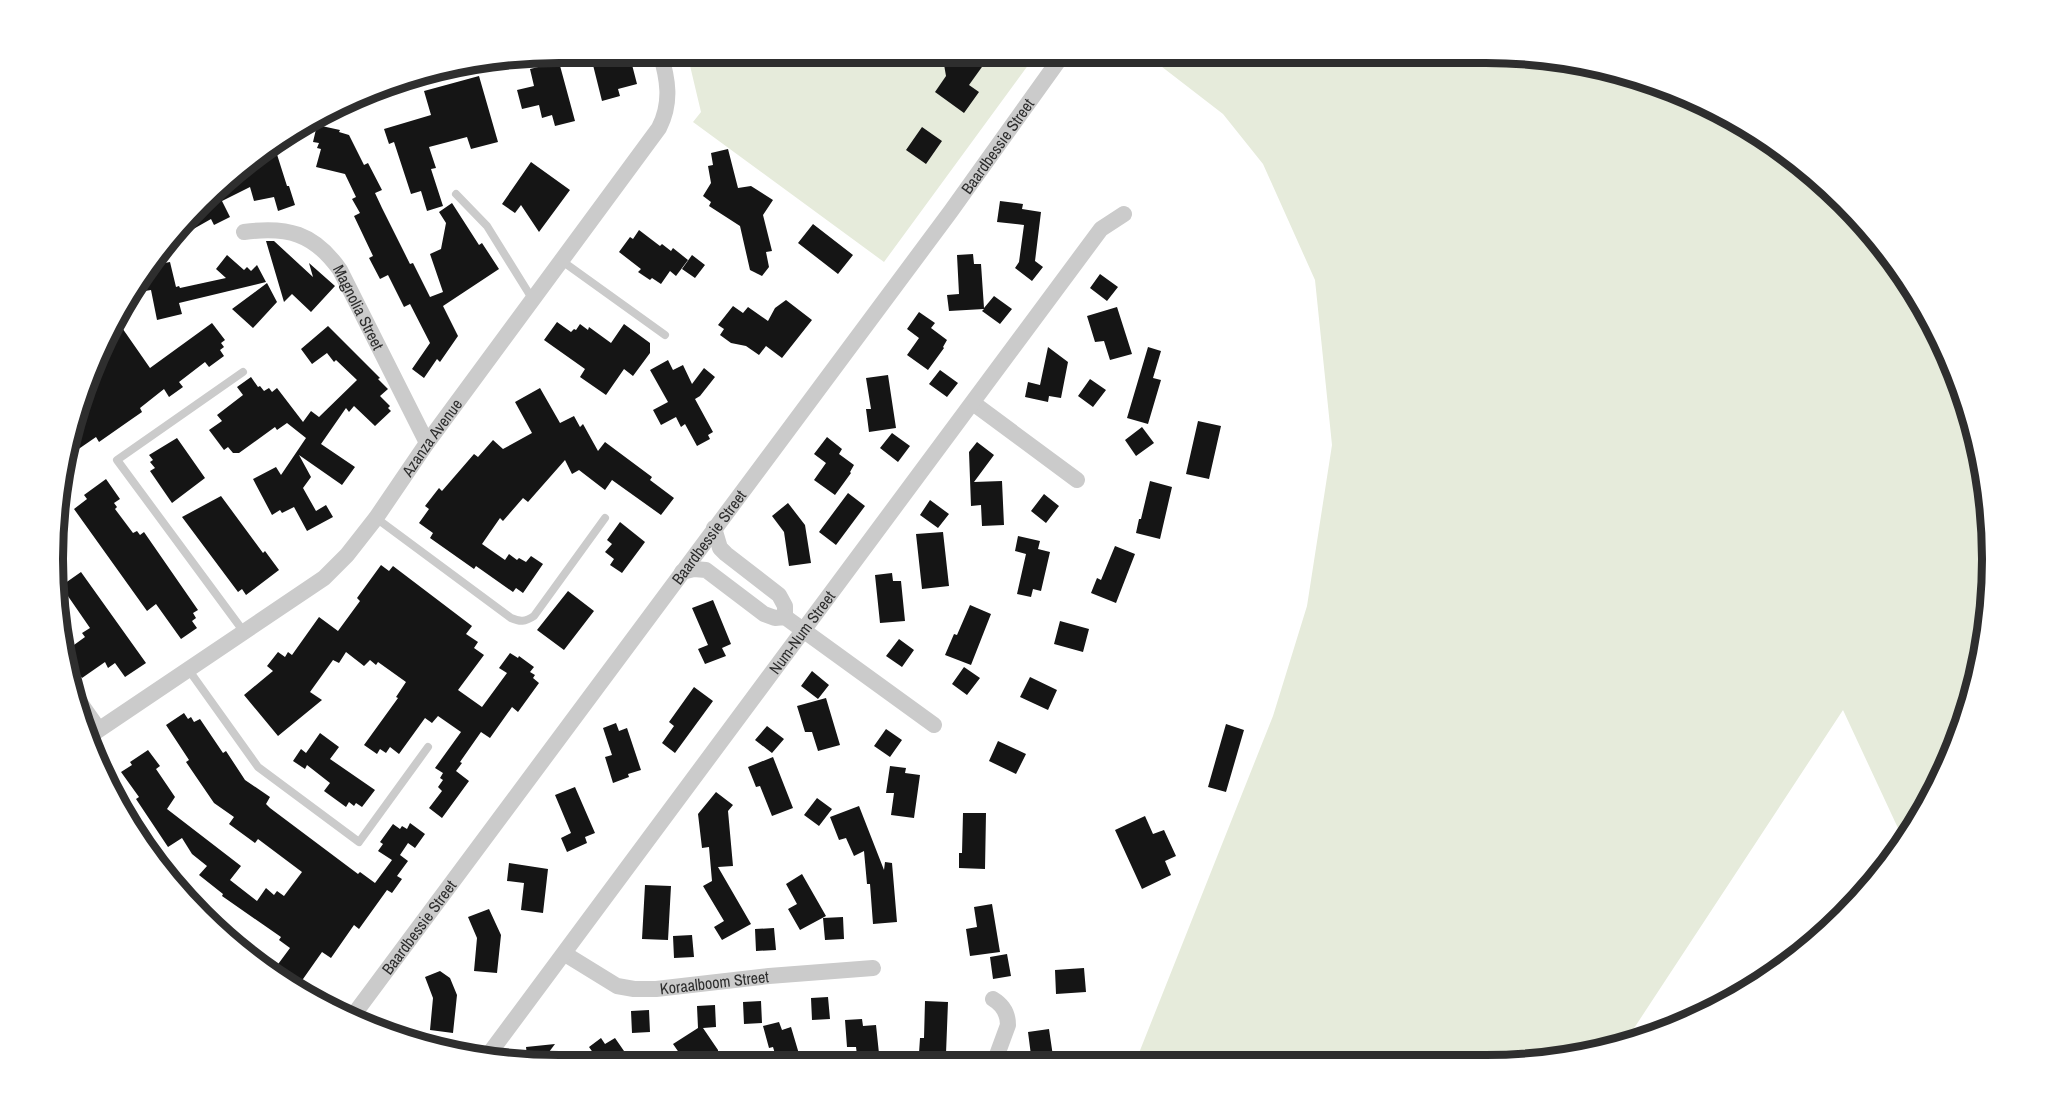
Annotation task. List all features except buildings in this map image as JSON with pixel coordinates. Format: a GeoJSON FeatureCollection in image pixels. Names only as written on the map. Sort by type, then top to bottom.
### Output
{"type":"FeatureCollection","features":[{"type":"Feature","properties":{"kind":"street","name":"Azanza Avenue"},"geometry":{"type":"LineString","coordinates":[[94,732],[324,578],[347,555],[376,518],[427,443],[645,150],[666,115],[668,98],[662,63]]}},
{"type":"Feature","properties":{"kind":"street","name":"Baardbessie Street"},"geometry":{"type":"LineString","coordinates":[[356,1011],[951,211],[1057,63]]}},
{"type":"Feature","properties":{"kind":"street","name":"Num-Num Street"},"geometry":{"type":"LineString","coordinates":[[492,1051],[1101,229],[1124,214]]}},
{"type":"Feature","properties":{"kind":"street","name":"Magnolia Street"},"geometry":{"type":"LineString","coordinates":[[244,232],[287,231],[304,235],[330,256],[340,270],[427,443]]}},
{"type":"Feature","properties":{"kind":"street"},"geometry":{"type":"LineString","coordinates":[[973,403],[1077,480]]}},
{"type":"Feature","properties":{"kind":"street"},"geometry":{"type":"LineString","coordinates":[[714,528],[720,548],[726,555],[779,595],[785,606],[785,617]]}},
{"type":"Feature","properties":{"kind":"street"},"geometry":{"type":"LineString","coordinates":[[682,572],[694,569],[706,570],[764,614],[775,618],[785,617],[934,725]]}},
{"type":"Feature","properties":{"kind":"street","name":"Koraalboom Street"},"geometry":{"type":"LineString","coordinates":[[565,954],[617,986],[634,989],[656,989],[769,976],[873,969]]}},
{"type":"Feature","properties":{"kind":"street"},"geometry":{"type":"LineString","coordinates":[[993,999],[1003,1007],[1008,1019],[997,1055]]}},
{"type":"Feature","properties":{"kind":"lane"},"geometry":{"type":"LineString","coordinates":[[456,194],[487,226],[533,300]]}},
{"type":"Feature","properties":{"kind":"lane"},"geometry":{"type":"LineString","coordinates":[[562,261],[665,335]]}},
{"type":"Feature","properties":{"kind":"lane"},"geometry":{"type":"LineString","coordinates":[[243,372],[117,459],[244,632]]}},
{"type":"Feature","properties":{"kind":"lane"},"geometry":{"type":"LineString","coordinates":[[376,518],[518,621],[527,621],[534,616],[606,518]]}},
{"type":"Feature","properties":{"kind":"lane"},"geometry":{"type":"LineString","coordinates":[[187,669],[258,767],[359,842],[428,747]]}},
{"type":"Feature","properties":{"kind":"lane"},"geometry":{"type":"LineString","coordinates":[[84,702],[102,727]]}},
{"type":"Feature","properties":{"kind":"green space"},"geometry":{"type":"Polygon","coordinates":[[[689,63],[1030,63],[884,262],[693,122],[701,112],[689,63]]]}},
{"type":"Feature","properties":{"kind":"green space"},"geometry":{"type":"Polygon","coordinates":[[[1157,63],[1518,64],[1583,73],[1645,89],[1734,129],[1788,165],[1837,208],[1880,257],[1898,283],[1916,311],[1944,369],[1965,431],[1978,494],[1982,559],[1981,591],[1978,624],[1965,687],[1956,718],[1931,778],[1900,832],[1843,710],[1631,1033],[1551,1051],[1518,1054],[1138,1055],[1273,716],[1307,606],[1332,445],[1315,280],[1263,164],[1223,114],[1157,63]]]}}]}
